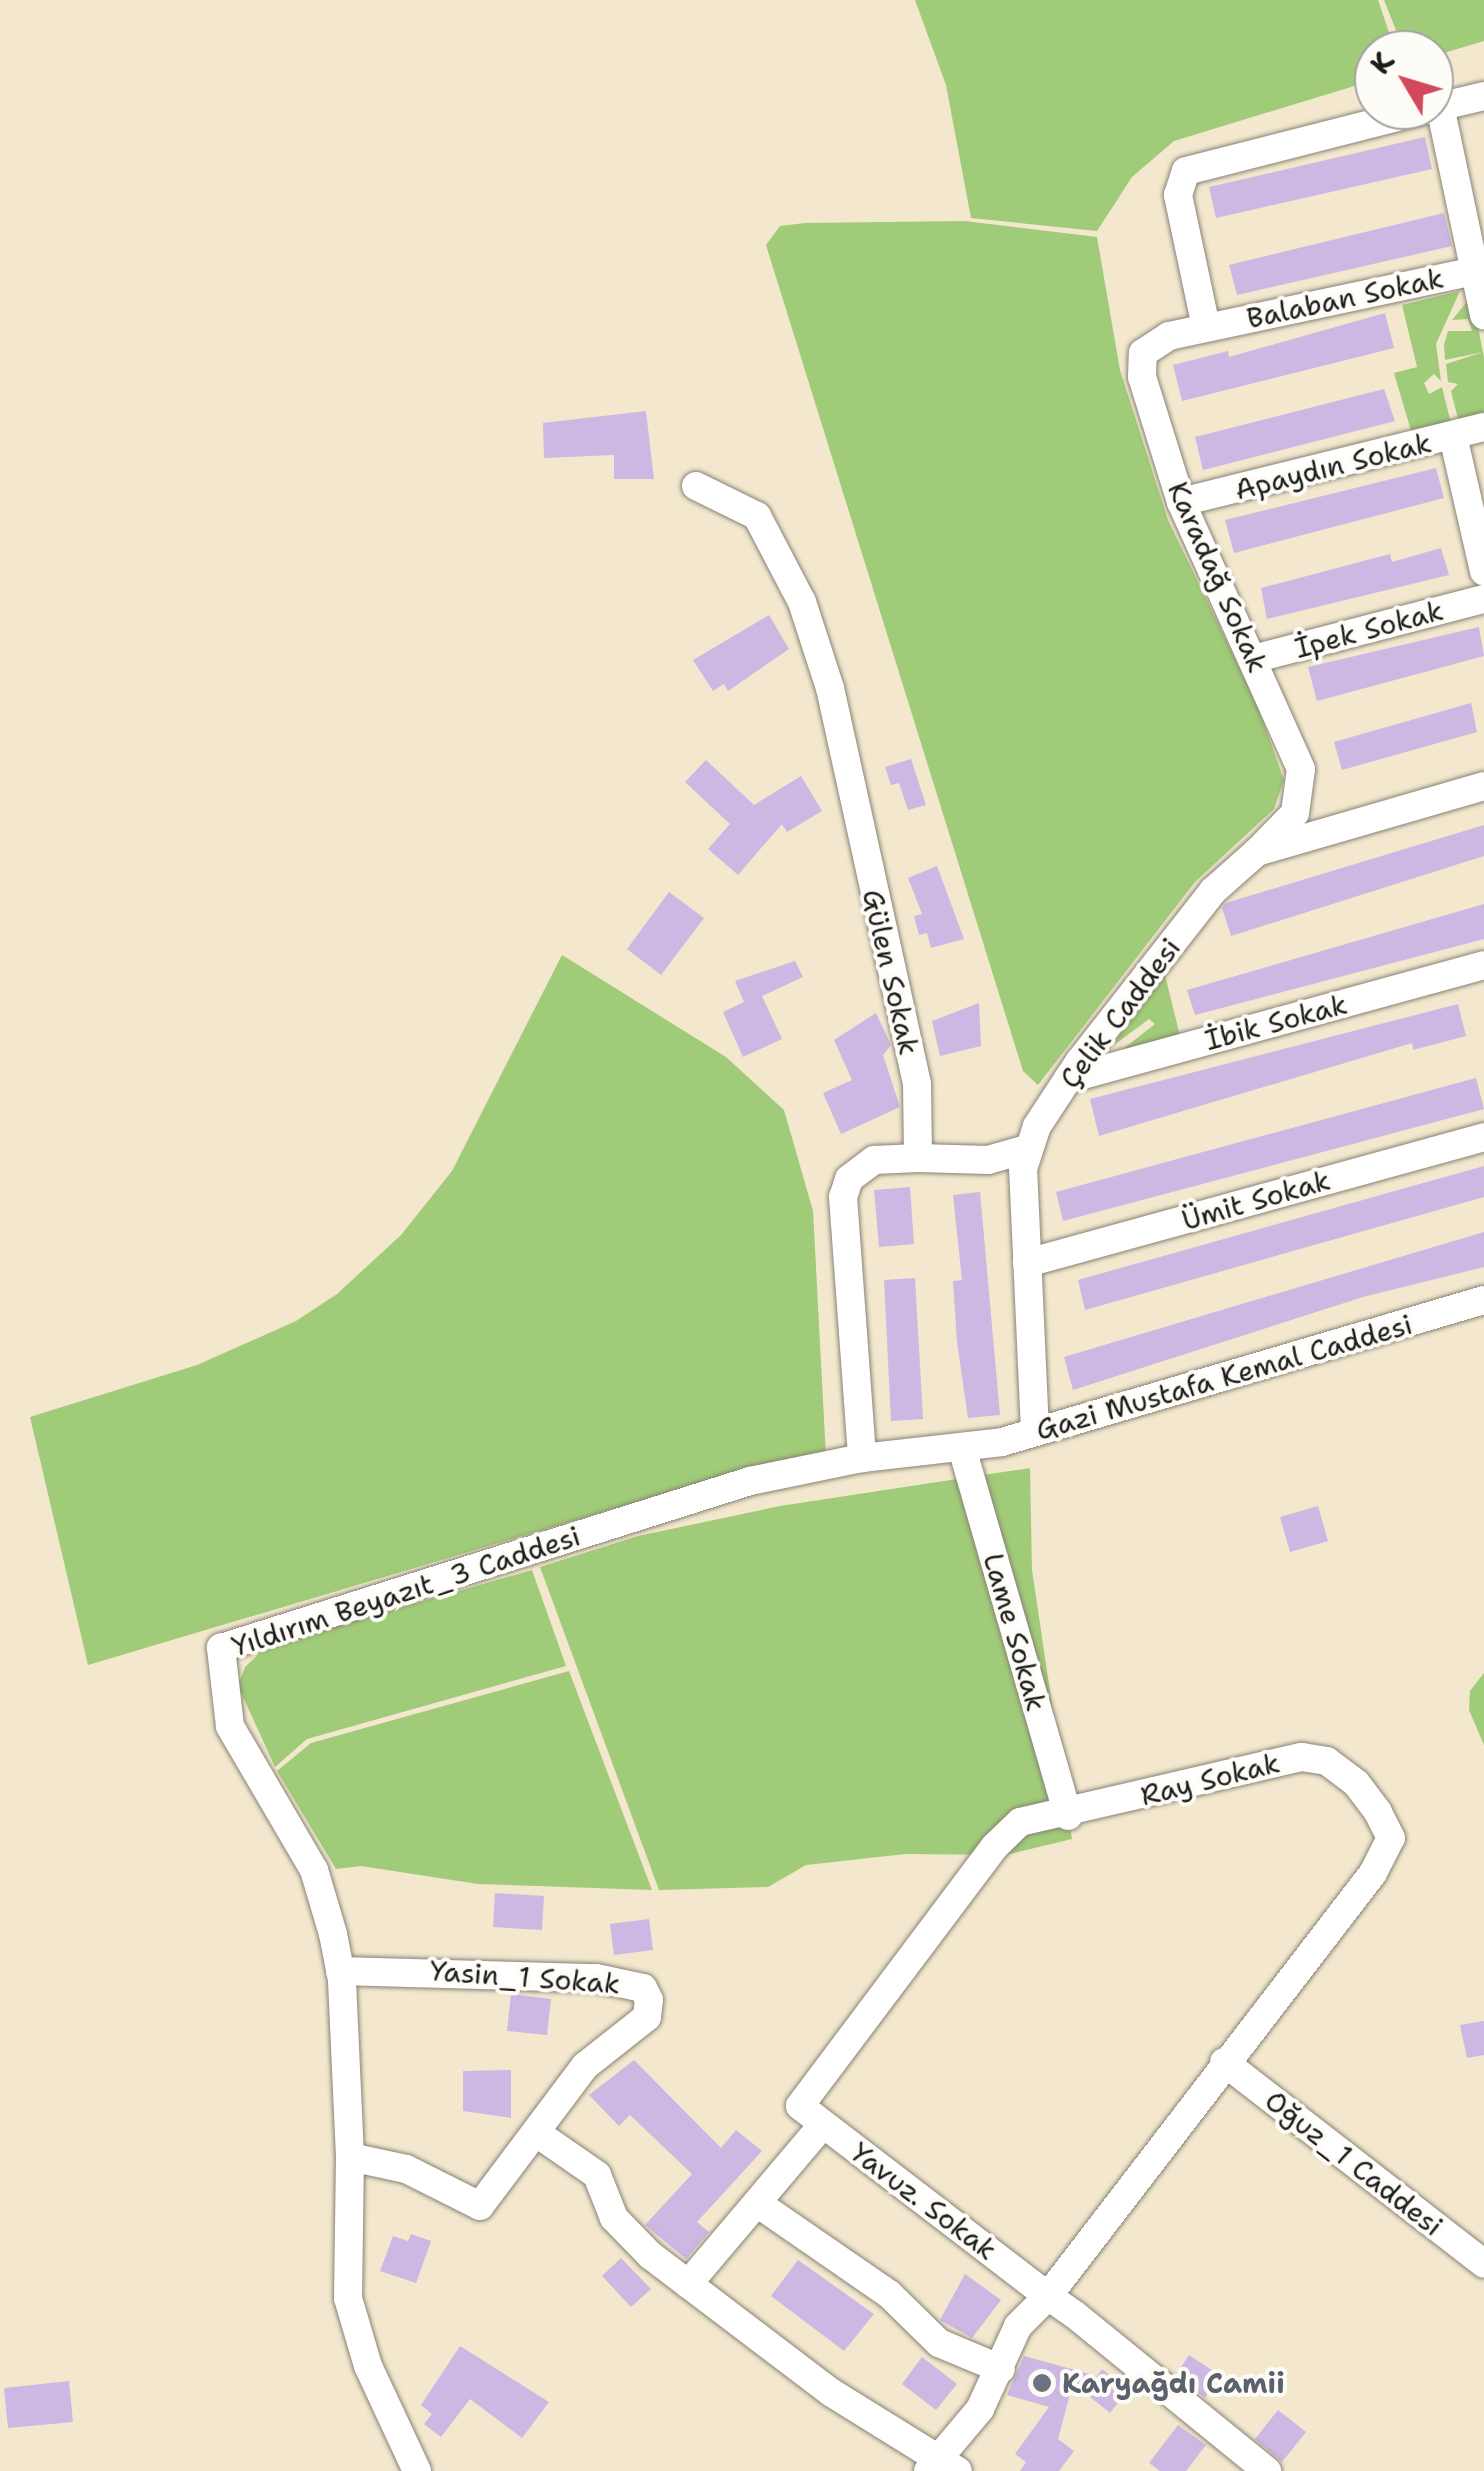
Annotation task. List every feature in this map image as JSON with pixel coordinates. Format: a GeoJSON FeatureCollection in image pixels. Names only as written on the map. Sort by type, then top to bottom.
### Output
{"type":"FeatureCollection","features":[{"type":"Feature","properties":{"kind":"street"},"geometry":{"type":"LineString","coordinates":[[1454,103],[1484,96]]}},
{"type":"Feature","properties":{"kind":"street"},"geometry":{"type":"LineString","coordinates":[[1206,327],[1178,195],[1186,170],[1354,128]]}},
{"type":"Feature","properties":{"kind":"street"},"geometry":{"type":"LineString","coordinates":[[1439,130],[1479,270],[1484,315]]}},
{"type":"Feature","properties":{"kind":"street","name":"Balaban Sokak"},"geometry":{"type":"LineString","coordinates":[[1206,327],[1479,270]]}},
{"type":"Feature","properties":{"kind":"street","name":"Karadağ Sokak"},"geometry":{"type":"LineString","coordinates":[[1206,327],[1156,339],[1140,364],[1182,502],[1254,659],[1303,779],[1295,813],[1257,852]]}},
{"type":"Feature","properties":{"kind":"street","name":"Apaydın Sokak"},"geometry":{"type":"LineString","coordinates":[[1182,502],[1484,427]]}},
{"type":"Feature","properties":{"kind":"street"},"geometry":{"type":"LineString","coordinates":[[1453,436],[1484,570]]}},
{"type":"Feature","properties":{"kind":"street","name":"Gülen Sokak"},"geometry":{"type":"LineString","coordinates":[[696,486],[756,516],[802,602],[830,688],[917,1084],[918,1158]]}},
{"type":"Feature","properties":{"kind":"street","name":"İpek Sokak"},"geometry":{"type":"LineString","coordinates":[[1254,659],[1484,600]]}},
{"type":"Feature","properties":{"kind":"street","name":"Çelik Caddesi"},"geometry":{"type":"LineString","coordinates":[[1027,1149],[1068,1079],[1214,890],[1257,852],[1484,786]]}},
{"type":"Feature","properties":{"kind":"street","name":"İbik Sokak"},"geometry":{"type":"LineString","coordinates":[[1068,1079],[1484,965]]}},
{"type":"Feature","properties":{"kind":"street","name":"Ümit Sokak"},"geometry":{"type":"LineString","coordinates":[[1027,1264],[1484,1136]]}},
{"type":"Feature","properties":{"kind":"street"},"geometry":{"type":"LineString","coordinates":[[862,1458],[843,1197],[849,1180],[874,1160],[988,1160],[1027,1149],[1027,1264],[1035,1431]]}},
{"type":"Feature","properties":{"kind":"street","name":"Gazi Mustafa Kemal Caddesi"},"geometry":{"type":"LineString","coordinates":[[962,1448],[1035,1431],[1484,1300]]}},
{"type":"Feature","properties":{"kind":"street","name":"Yıldırım Beyazıt_3 Caddesi"},"geometry":{"type":"LineString","coordinates":[[416,2471],[368,2366],[348,2298],[350,2156],[340,1971],[314,1870],[230,1726],[221,1648],[750,1481],[862,1458],[962,1448]]}},
{"type":"Feature","properties":{"kind":"street","name":"Lame Sokak"},"geometry":{"type":"LineString","coordinates":[[962,1448],[1068,1816]]}},
{"type":"Feature","properties":{"kind":"street","name":"Ray Sokak"},"geometry":{"type":"LineString","coordinates":[[800,2106],[995,1846],[1020,1822],[1068,1816],[1301,1757],[1326,1761],[1356,1782],[1391,1838],[1373,1873],[1224,2062],[1048,2296],[1018,2326],[1000,2369],[942,2467]]}},
{"type":"Feature","properties":{"kind":"street","name":"Yasin_1 Sokak"},"geometry":{"type":"LineString","coordinates":[[340,1971],[578,1976],[643,1988],[647,2017],[585,2066],[538,2134],[480,2206],[406,2170],[350,2156]]}},
{"type":"Feature","properties":{"kind":"street","name":"Oğuz_1 Caddesi"},"geometry":{"type":"LineString","coordinates":[[1224,2062],[1484,2264]]}},
{"type":"Feature","properties":{"kind":"street","name":"Yavuz. Sokak"},"geometry":{"type":"LineString","coordinates":[[800,2106],[1048,2296],[1267,2471]]}},
{"type":"Feature","properties":{"kind":"street"},"geometry":{"type":"LineString","coordinates":[[688,2284],[823,2124]]}},
{"type":"Feature","properties":{"kind":"street"},"geometry":{"type":"LineString","coordinates":[[538,2134],[590,2166],[625,2234],[832,2393],[942,2467]]}},
{"type":"Feature","properties":{"kind":"street"},"geometry":{"type":"LineString","coordinates":[[757,2203],[889,2294],[940,2343],[1000,2369]]}},
{"type":"Feature","properties":{"kind":"green space"},"geometry":{"type":"Polygon","coordinates":[[[915,0],[1378,0],[1388,30],[1354,30],[1354,86],[1174,141],[1132,177],[1097,231],[971,218],[946,85],[915,0]]]}},
{"type":"Feature","properties":{"kind":"green space"},"geometry":{"type":"Polygon","coordinates":[[[1384,0],[1484,0],[1484,41],[1454,50],[1454,30],[1396,30],[1384,0]]]}},
{"type":"Feature","properties":{"kind":"green space"},"geometry":{"type":"Polygon","coordinates":[[[965,221],[1097,237],[1120,370],[1168,520],[1256,702],[1284,780],[1274,809],[1195,882],[1038,1085],[1023,1071],[766,245],[780,226],[965,221]]]}},
{"type":"Feature","properties":{"kind":"green space"},"geometry":{"type":"Polygon","coordinates":[[[1460,291],[1436,344],[1441,381],[1434,374],[1424,383],[1429,394],[1442,387],[1451,423],[1412,434],[1394,373],[1417,367],[1402,305],[1460,291]]]}},
{"type":"Feature","properties":{"kind":"green space"},"geometry":{"type":"Polygon","coordinates":[[[1470,298],[1483,352],[1445,360],[1448,331],[1472,331],[1468,319],[1452,320],[1470,298]]]}},
{"type":"Feature","properties":{"kind":"green space"},"geometry":{"type":"Polygon","coordinates":[[[1483,352],[1484,416],[1459,423],[1451,391],[1458,384],[1448,382],[1446,364],[1483,352]]]}},
{"type":"Feature","properties":{"kind":"green space"},"geometry":{"type":"Polygon","coordinates":[[[562,955],[726,1057],[784,1110],[813,1211],[826,1457],[650,1498],[88,1665],[30,1417],[197,1365],[296,1321],[337,1294],[401,1235],[452,1171],[562,955]]]}},
{"type":"Feature","properties":{"kind":"green space"},"geometry":{"type":"Polygon","coordinates":[[[1165,975],[1180,1036],[1118,1053],[1155,1024],[1149,1019],[1110,1048],[1165,975]]]}},
{"type":"Feature","properties":{"kind":"green space"},"geometry":{"type":"Polygon","coordinates":[[[1030,1468],[1032,1570],[1072,1839],[1006,1855],[905,1854],[806,1865],[768,1887],[659,1890],[540,1567],[638,1536],[780,1506],[1030,1468]]]}},
{"type":"Feature","properties":{"kind":"green space"},"geometry":{"type":"Polygon","coordinates":[[[532,1570],[566,1666],[307,1739],[275,1767],[238,1686],[245,1667],[267,1646],[532,1570]]]}},
{"type":"Feature","properties":{"kind":"green space"},"geometry":{"type":"Polygon","coordinates":[[[569,1671],[652,1890],[478,1884],[361,1866],[336,1869],[277,1771],[311,1743],[569,1671]]]}},
{"type":"Feature","properties":{"kind":"green space"},"geometry":{"type":"Polygon","coordinates":[[[1484,1673],[1484,1745],[1469,1710],[1470,1691],[1484,1673]]]}},
{"type":"Feature","properties":{"kind":"building"},"geometry":{"type":"Polygon","coordinates":[[[1425,137],[1432,169],[1216,218],[1209,187],[1425,137]]]}},
{"type":"Feature","properties":{"kind":"building"},"geometry":{"type":"Polygon","coordinates":[[[1444,213],[1452,246],[1237,295],[1229,265],[1444,213]]]}},
{"type":"Feature","properties":{"kind":"building"},"geometry":{"type":"Polygon","coordinates":[[[1385,313],[1394,348],[1182,401],[1173,365],[1228,351],[1229,357],[1385,313]]]}},
{"type":"Feature","properties":{"kind":"building"},"geometry":{"type":"Polygon","coordinates":[[[1384,389],[1395,421],[1203,470],[1195,437],[1384,389]]]}},
{"type":"Feature","properties":{"kind":"building"},"geometry":{"type":"Polygon","coordinates":[[[646,411],[654,479],[614,479],[614,455],[544,458],[543,423],[646,411]]]}},
{"type":"Feature","properties":{"kind":"building"},"geometry":{"type":"Polygon","coordinates":[[[1436,468],[1444,498],[1234,553],[1225,520],[1436,468]]]}},
{"type":"Feature","properties":{"kind":"building"},"geometry":{"type":"Polygon","coordinates":[[[1441,548],[1449,575],[1267,619],[1261,588],[1390,554],[1392,562],[1441,548]]]}},
{"type":"Feature","properties":{"kind":"building"},"geometry":{"type":"Polygon","coordinates":[[[769,615],[789,649],[728,691],[724,684],[713,691],[693,660],[769,615]]]}},
{"type":"Feature","properties":{"kind":"building"},"geometry":{"type":"Polygon","coordinates":[[[1479,627],[1484,656],[1317,701],[1308,667],[1479,627]]]}},
{"type":"Feature","properties":{"kind":"building"},"geometry":{"type":"Polygon","coordinates":[[[1471,703],[1477,732],[1342,770],[1334,742],[1471,703]]]}},
{"type":"Feature","properties":{"kind":"building"},"geometry":{"type":"Polygon","coordinates":[[[911,759],[926,805],[908,810],[899,783],[891,785],[885,767],[911,759]]]}},
{"type":"Feature","properties":{"kind":"building"},"geometry":{"type":"Polygon","coordinates":[[[706,760],[754,805],[801,776],[822,811],[787,832],[782,824],[738,875],[708,849],[730,824],[685,782],[706,760]]]}},
{"type":"Feature","properties":{"kind":"building"},"geometry":{"type":"Polygon","coordinates":[[[1484,825],[1484,856],[1231,936],[1222,908],[1226,903],[1484,825]]]}},
{"type":"Feature","properties":{"kind":"building"},"geometry":{"type":"Polygon","coordinates":[[[937,866],[964,939],[931,948],[927,933],[919,935],[914,916],[922,914],[908,878],[937,866]]]}},
{"type":"Feature","properties":{"kind":"building"},"geometry":{"type":"Polygon","coordinates":[[[669,892],[704,918],[661,975],[627,949],[669,892]]]}},
{"type":"Feature","properties":{"kind":"building"},"geometry":{"type":"Polygon","coordinates":[[[1484,904],[1484,939],[1195,1015],[1187,990],[1484,904]]]}},
{"type":"Feature","properties":{"kind":"building"},"geometry":{"type":"Polygon","coordinates":[[[795,961],[803,977],[762,996],[782,1039],[743,1057],[723,1012],[744,1002],[735,981],[795,961]]]}},
{"type":"Feature","properties":{"kind":"building"},"geometry":{"type":"Polygon","coordinates":[[[979,1003],[981,1046],[940,1056],[932,1021],[979,1003]]]}},
{"type":"Feature","properties":{"kind":"building"},"geometry":{"type":"Polygon","coordinates":[[[1458,1004],[1466,1036],[1413,1050],[1412,1043],[1099,1136],[1090,1099],[1458,1004]]]}},
{"type":"Feature","properties":{"kind":"building"},"geometry":{"type":"Polygon","coordinates":[[[876,1013],[891,1045],[883,1055],[900,1107],[841,1134],[823,1093],[852,1080],[834,1040],[876,1013]]]}},
{"type":"Feature","properties":{"kind":"building"},"geometry":{"type":"Polygon","coordinates":[[[1476,1078],[1484,1109],[1063,1221],[1056,1192],[1476,1078]]]}},
{"type":"Feature","properties":{"kind":"building"},"geometry":{"type":"Polygon","coordinates":[[[1484,1166],[1484,1197],[1085,1310],[1078,1280],[1484,1166]]]}},
{"type":"Feature","properties":{"kind":"building"},"geometry":{"type":"Polygon","coordinates":[[[910,1187],[914,1244],[879,1247],[874,1190],[910,1187]]]}},
{"type":"Feature","properties":{"kind":"building"},"geometry":{"type":"Polygon","coordinates":[[[980,1192],[1000,1415],[968,1418],[957,1342],[953,1281],[962,1280],[953,1195],[980,1192]]]}},
{"type":"Feature","properties":{"kind":"building"},"geometry":{"type":"Polygon","coordinates":[[[1484,1232],[1484,1267],[1363,1297],[1073,1390],[1064,1357],[1484,1232]]]}},
{"type":"Feature","properties":{"kind":"building"},"geometry":{"type":"Polygon","coordinates":[[[915,1278],[923,1419],[891,1421],[884,1280],[915,1278]]]}},
{"type":"Feature","properties":{"kind":"building"},"geometry":{"type":"Polygon","coordinates":[[[1318,1506],[1328,1541],[1290,1552],[1280,1517],[1318,1506]]]}},
{"type":"Feature","properties":{"kind":"building"},"geometry":{"type":"Polygon","coordinates":[[[495,1893],[544,1896],[542,1930],[493,1927],[495,1893]]]}},
{"type":"Feature","properties":{"kind":"building"},"geometry":{"type":"Polygon","coordinates":[[[649,1919],[653,1950],[614,1955],[610,1924],[649,1919]]]}},
{"type":"Feature","properties":{"kind":"building"},"geometry":{"type":"Polygon","coordinates":[[[511,1994],[551,1999],[547,2035],[507,2031],[511,1994]]]}},
{"type":"Feature","properties":{"kind":"building"},"geometry":{"type":"Polygon","coordinates":[[[1484,2021],[1484,2055],[1467,2058],[1460,2025],[1484,2021]]]}},
{"type":"Feature","properties":{"kind":"building"},"geometry":{"type":"Polygon","coordinates":[[[634,2060],[721,2148],[736,2130],[762,2151],[697,2222],[709,2232],[686,2259],[645,2225],[692,2174],[630,2115],[619,2126],[589,2095],[634,2060]]]}},
{"type":"Feature","properties":{"kind":"building"},"geometry":{"type":"Polygon","coordinates":[[[511,2070],[511,2118],[463,2111],[463,2071],[511,2070]]]}},
{"type":"Feature","properties":{"kind":"building"},"geometry":{"type":"Polygon","coordinates":[[[411,2234],[431,2241],[416,2283],[380,2271],[393,2236],[408,2241],[411,2234]]]}},
{"type":"Feature","properties":{"kind":"building"},"geometry":{"type":"Polygon","coordinates":[[[621,2258],[651,2289],[631,2307],[602,2276],[621,2258]]]}},
{"type":"Feature","properties":{"kind":"building"},"geometry":{"type":"Polygon","coordinates":[[[798,2260],[874,2314],[844,2351],[771,2296],[798,2260]]]}},
{"type":"Feature","properties":{"kind":"building"},"geometry":{"type":"Polygon","coordinates":[[[965,2274],[1001,2300],[972,2338],[940,2320],[965,2274]]]}},
{"type":"Feature","properties":{"kind":"building"},"geometry":{"type":"Polygon","coordinates":[[[460,2346],[549,2402],[522,2438],[470,2399],[441,2437],[424,2424],[432,2414],[421,2405],[460,2346]]]}},
{"type":"Feature","properties":{"kind":"building"},"geometry":{"type":"Polygon","coordinates":[[[1189,2355],[1219,2375],[1205,2398],[1176,2375],[1189,2355]]]}},
{"type":"Feature","properties":{"kind":"building"},"geometry":{"type":"Polygon","coordinates":[[[1024,2356],[1097,2376],[1102,2369],[1128,2390],[1110,2413],[1073,2383],[1058,2439],[1074,2451],[1059,2471],[1020,2471],[1026,2462],[1015,2454],[1049,2407],[1007,2395],[1024,2356]]]}},
{"type":"Feature","properties":{"kind":"building"},"geometry":{"type":"Polygon","coordinates":[[[922,2357],[957,2384],[936,2410],[902,2384],[922,2357]]]}},
{"type":"Feature","properties":{"kind":"building"},"geometry":{"type":"Polygon","coordinates":[[[69,2381],[73,2422],[8,2428],[4,2388],[69,2381]]]}},
{"type":"Feature","properties":{"kind":"building"},"geometry":{"type":"Polygon","coordinates":[[[1278,2410],[1306,2432],[1282,2462],[1255,2439],[1278,2410]]]}},
{"type":"Feature","properties":{"kind":"building"},"geometry":{"type":"Polygon","coordinates":[[[1178,2425],[1206,2445],[1186,2471],[1160,2471],[1149,2463],[1178,2425]]]}},
{"type":"Feature","properties":{"kind":"place","name":"Karyağdı Camii"},"geometry":{"type":"Point","coordinates":[1042,2383]}}]}
